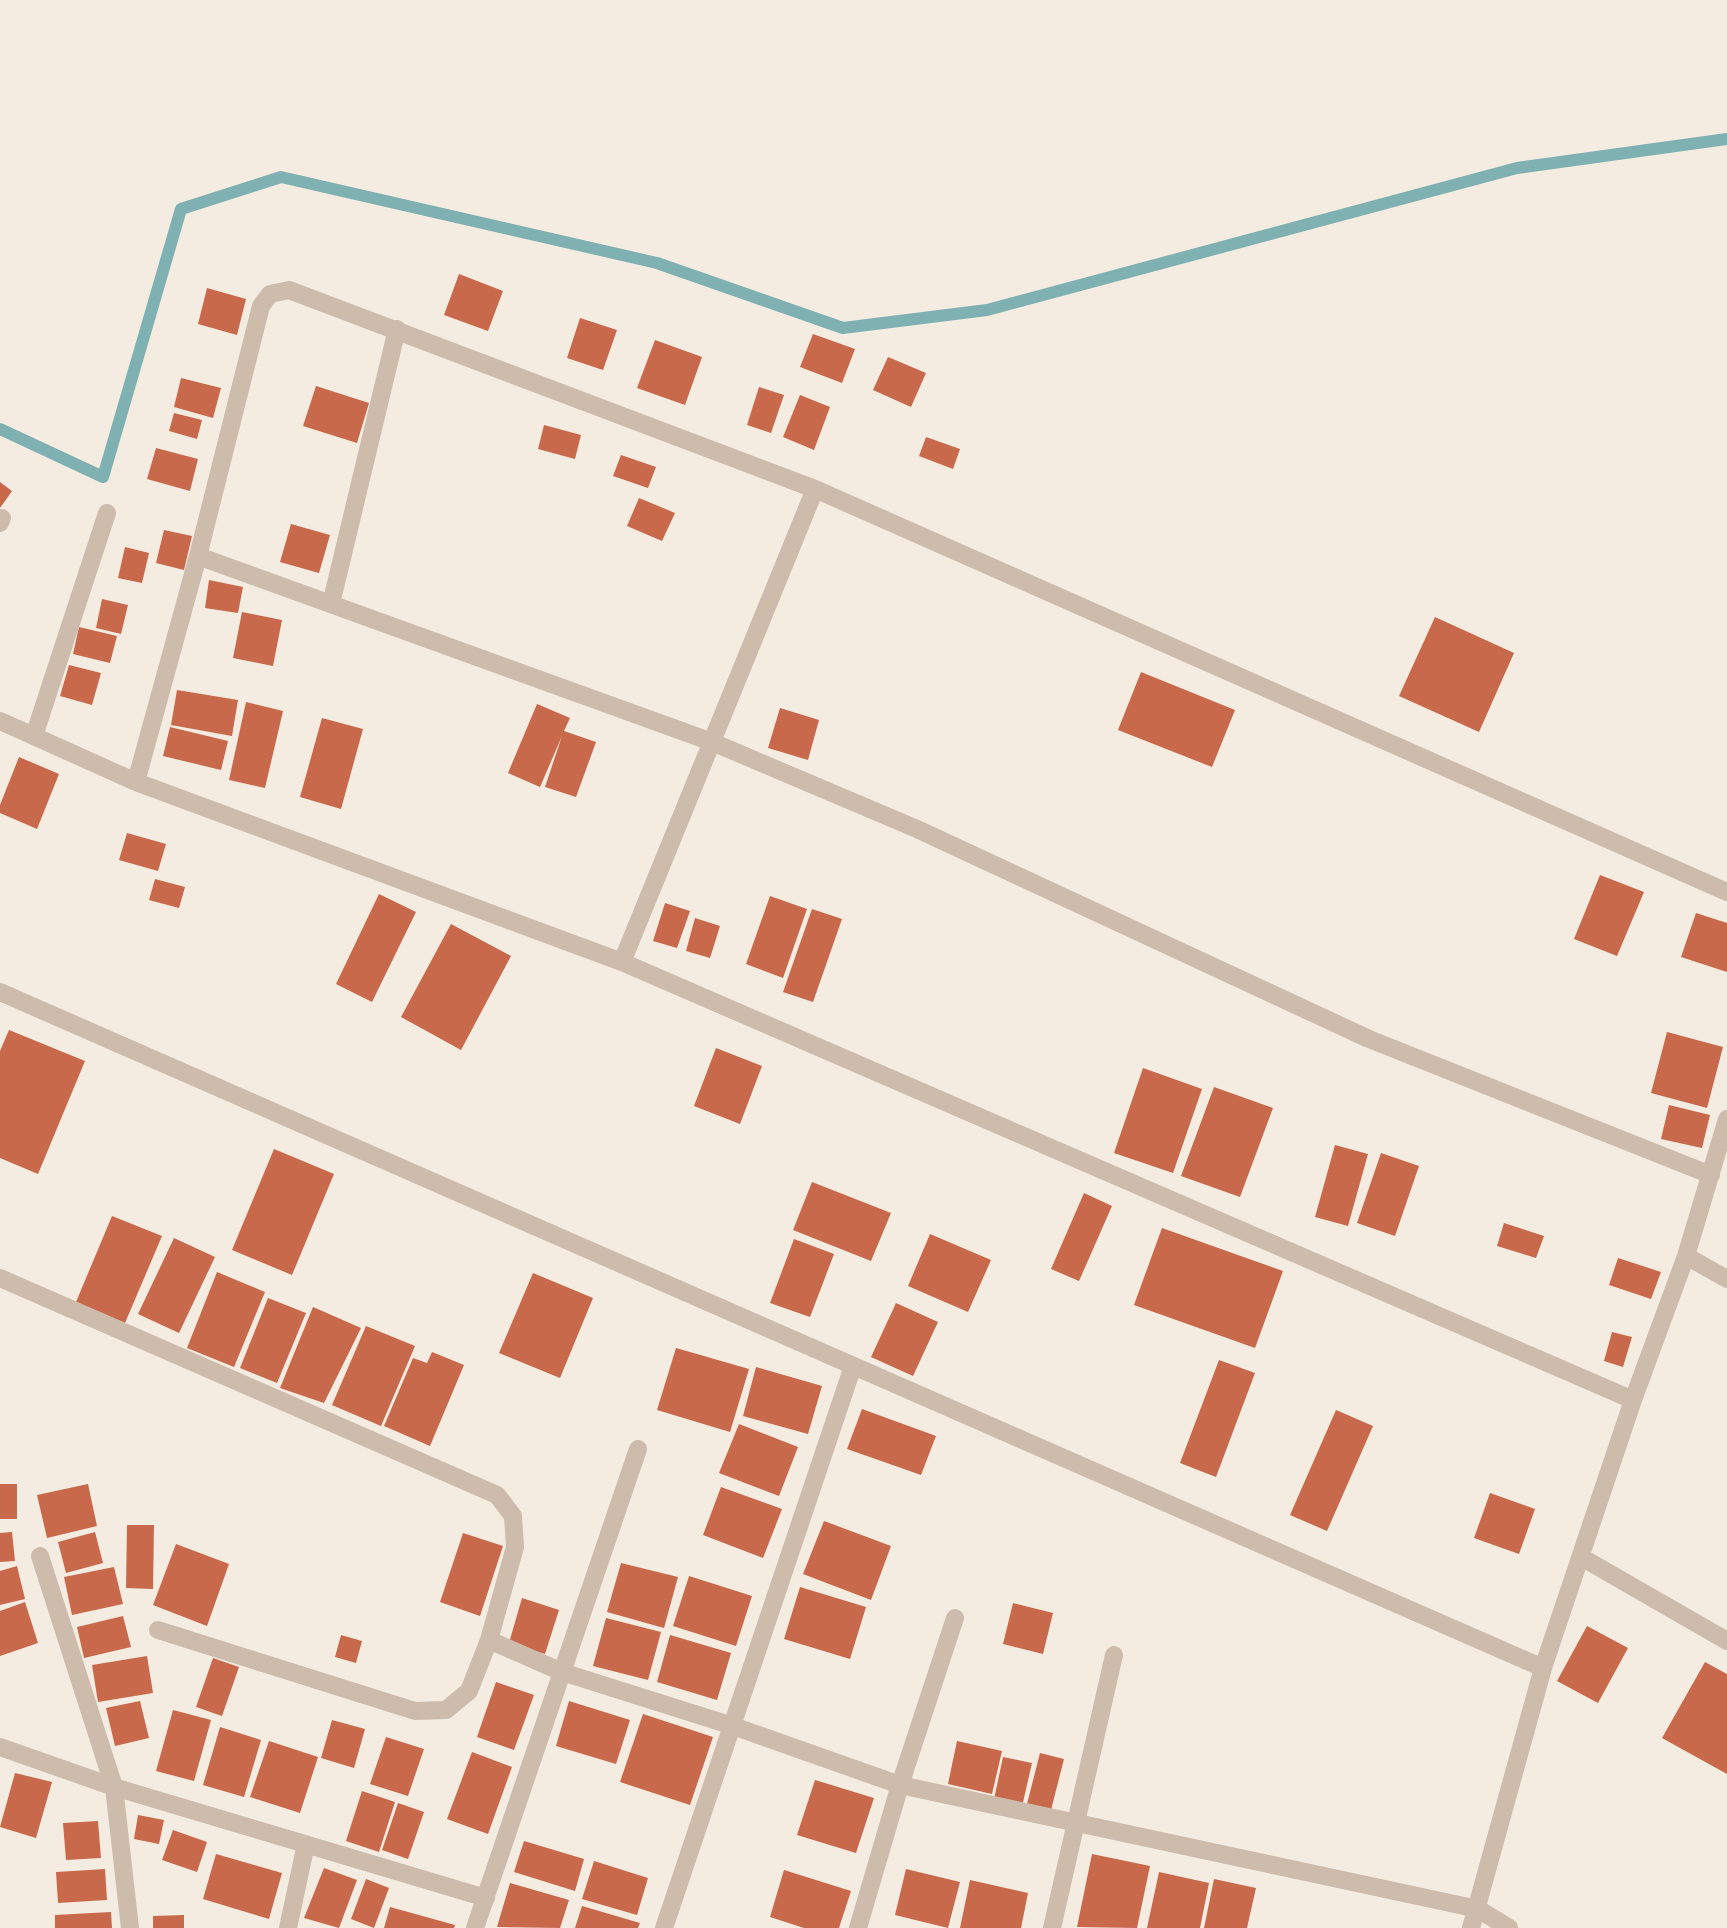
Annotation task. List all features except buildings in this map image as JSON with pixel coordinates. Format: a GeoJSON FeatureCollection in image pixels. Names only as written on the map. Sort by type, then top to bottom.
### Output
{"type":"FeatureCollection","features":[{"type":"Feature","properties":{"kind":"street"},"geometry":{"type":"LineString","coordinates":[[136,782],[198,556],[261,306],[270,294],[289,290],[815,489],[1727,892]]}},
{"type":"Feature","properties":{"kind":"street"},"geometry":{"type":"LineString","coordinates":[[331,604],[397,329]]}},
{"type":"Feature","properties":{"kind":"street"},"geometry":{"type":"LineString","coordinates":[[622,962],[815,489]]}},
{"type":"Feature","properties":{"kind":"street"},"geometry":{"type":"LineString","coordinates":[[34,736],[107,513]]}},
{"type":"Feature","properties":{"kind":"street"},"geometry":{"type":"LineString","coordinates":[[198,556],[712,742],[918,829],[1369,1040],[1710,1175]]}},
{"type":"Feature","properties":{"kind":"street"},"geometry":{"type":"LineString","coordinates":[[0,721],[136,782],[622,962],[1633,1400]]}},
{"type":"Feature","properties":{"kind":"street"},"geometry":{"type":"LineString","coordinates":[[0,992],[1543,1668]]}},
{"type":"Feature","properties":{"kind":"street"},"geometry":{"type":"LineString","coordinates":[[1471,1928],[1543,1668],[1633,1400],[1686,1256],[1727,1119]]}},
{"type":"Feature","properties":{"kind":"street"},"geometry":{"type":"LineString","coordinates":[[1686,1256],[1727,1279]]}},
{"type":"Feature","properties":{"kind":"street"},"geometry":{"type":"LineString","coordinates":[[0,1278],[497,1495],[513,1516],[515,1547],[489,1640],[469,1691],[446,1710],[415,1711],[158,1630]]}},
{"type":"Feature","properties":{"kind":"street"},"geometry":{"type":"LineString","coordinates":[[664,1928],[853,1366]]}},
{"type":"Feature","properties":{"kind":"street"},"geometry":{"type":"LineString","coordinates":[[475,1928],[638,1449]]}},
{"type":"Feature","properties":{"kind":"street"},"geometry":{"type":"LineString","coordinates":[[40,1556],[114,1787],[130,1928]]}},
{"type":"Feature","properties":{"kind":"street"},"geometry":{"type":"LineString","coordinates":[[1581,1557],[1727,1640]]}},
{"type":"Feature","properties":{"kind":"street"},"geometry":{"type":"LineString","coordinates":[[858,1928],[900,1785],[955,1618]]}},
{"type":"Feature","properties":{"kind":"street"},"geometry":{"type":"LineString","coordinates":[[489,1640],[562,1672],[733,1726],[900,1785],[1478,1909],[1509,1928]]}},
{"type":"Feature","properties":{"kind":"street"},"geometry":{"type":"LineString","coordinates":[[1052,1928],[1114,1655]]}},
{"type":"Feature","properties":{"kind":"street"},"geometry":{"type":"LineString","coordinates":[[0,1747],[114,1787],[486,1898]]}},
{"type":"Feature","properties":{"kind":"street"},"geometry":{"type":"LineString","coordinates":[[288,1928],[306,1844]]}},
{"type":"Feature","properties":{"kind":"waterway"},"geometry":{"type":"LineString","coordinates":[[0,429],[103,477],[181,209],[281,177],[657,263],[843,328],[987,310],[1517,168],[1727,139]]}}]}
